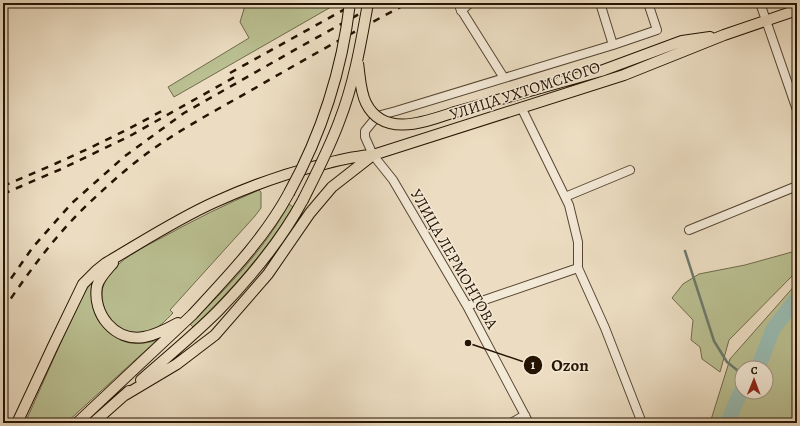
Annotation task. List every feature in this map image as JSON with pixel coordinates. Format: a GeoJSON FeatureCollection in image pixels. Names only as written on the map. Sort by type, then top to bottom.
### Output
{"type":"FeatureCollection","features":[{"type":"Feature","properties":{"kind":"main road"},"geometry":{"type":"LineString","coordinates":[[77,423],[192,315],[251,250],[267,230],[289,193],[308,155],[334,87],[342,57],[350,3]]}},
{"type":"Feature","properties":{"kind":"main road"},"geometry":{"type":"LineString","coordinates":[[93,423],[218,310],[264,258],[297,211],[324,159],[340,121],[357,59],[368,3]]}},
{"type":"Feature","properties":{"kind":"main road","name":"УЛИЦА УХТОМСКОГО"},"geometry":{"type":"LineString","coordinates":[[123,253],[179,220],[215,202],[257,184],[286,174],[354,156],[373,155],[624,75],[724,35],[797,10]]}},
{"type":"Feature","properties":{"kind":"main road"},"geometry":{"type":"LineString","coordinates":[[357,59],[363,93],[371,111],[386,122],[402,125],[415,124],[601,71],[682,41],[724,35]]}},
{"type":"Feature","properties":{"kind":"main road"},"geometry":{"type":"LineString","coordinates":[[125,395],[177,364],[215,335],[268,274],[310,213],[332,187],[373,155]]}},
{"type":"Feature","properties":{"kind":"main road"},"geometry":{"type":"LineString","coordinates":[[123,253],[102,275],[97,286],[98,307],[101,316],[107,324],[116,332],[127,336],[143,338],[158,334],[192,315]]}},
{"type":"Feature","properties":{"kind":"main road"},"geometry":{"type":"LineString","coordinates":[[17,423],[83,284],[96,271],[123,253]]}},
{"type":"Feature","properties":{"kind":"street"},"geometry":{"type":"LineString","coordinates":[[470,3],[461,10],[504,78],[657,30],[648,3]]}},
{"type":"Feature","properties":{"kind":"street"},"geometry":{"type":"LineString","coordinates":[[600,3],[613,45]]}},
{"type":"Feature","properties":{"kind":"street"},"geometry":{"type":"LineString","coordinates":[[760,3],[797,110]]}},
{"type":"Feature","properties":{"kind":"street","name":"УЛИЦА ЛЕРМОНТОВА"},"geometry":{"type":"LineString","coordinates":[[504,78],[381,115],[374,120],[365,131],[365,137],[373,155],[393,180],[467,306],[529,423]]}},
{"type":"Feature","properties":{"kind":"street"},"geometry":{"type":"LineString","coordinates":[[521,108],[569,205],[578,242],[578,268],[605,328],[642,423]]}},
{"type":"Feature","properties":{"kind":"street"},"geometry":{"type":"LineString","coordinates":[[565,197],[630,170]]}},
{"type":"Feature","properties":{"kind":"street"},"geometry":{"type":"LineString","coordinates":[[689,230],[797,186]]}},
{"type":"Feature","properties":{"kind":"street"},"geometry":{"type":"LineString","coordinates":[[467,306],[578,268]]}},
{"type":"Feature","properties":{"kind":"street"},"geometry":{"type":"LineString","coordinates":[[511,423],[525,415]]}},
{"type":"Feature","properties":{"kind":"green space"},"geometry":{"type":"Polygon","coordinates":[[[244,3],[338,3],[174,97],[168,87],[249,38],[240,22],[244,9],[244,3]]]}},
{"type":"Feature","properties":{"kind":"green space"},"geometry":{"type":"Polygon","coordinates":[[[259,190],[261,192],[261,208],[170,310],[173,313],[162,324],[149,332],[138,334],[127,332],[110,319],[105,310],[102,299],[103,288],[107,278],[118,265],[140,249],[198,218],[259,190]]]}},
{"type":"Feature","properties":{"kind":"green space"},"geometry":{"type":"Polygon","coordinates":[[[289,204],[293,207],[260,255],[221,299],[193,327],[190,324],[218,297],[244,268],[268,237],[289,204]]]}},
{"type":"Feature","properties":{"kind":"green space"},"geometry":{"type":"Polygon","coordinates":[[[792,252],[797,257],[797,271],[729,340],[720,372],[702,359],[700,347],[691,340],[693,320],[672,298],[683,284],[699,274],[745,265],[792,252]]]}},
{"type":"Feature","properties":{"kind":"green space"},"geometry":{"type":"Polygon","coordinates":[[[92,280],[96,280],[92,296],[93,308],[99,321],[108,331],[114,336],[130,343],[142,343],[157,340],[66,423],[25,423],[77,306],[92,280]]]}},
{"type":"Feature","properties":{"kind":"green space"},"geometry":{"type":"Polygon","coordinates":[[[797,283],[797,423],[710,423],[730,359],[797,283]]]}},
{"type":"Feature","properties":{"kind":"waterway"},"geometry":{"type":"LineString","coordinates":[[685,251],[714,341],[727,362],[734,368]]}},
{"type":"Feature","properties":{"kind":"waterway"},"geometry":{"type":"LineString","coordinates":[[761,360],[773,329],[797,300]]}},
{"type":"Feature","properties":{"kind":"waterway"},"geometry":{"type":"LineString","coordinates":[[727,423],[737,400]]}},
{"type":"Feature","properties":{"kind":"railway"},"geometry":{"type":"LineString","coordinates":[[230,73],[356,3]]}},
{"type":"Feature","properties":{"kind":"railway"},"geometry":{"type":"LineString","coordinates":[[3,290],[33,247],[72,203],[125,156],[184,113],[379,3]]}},
{"type":"Feature","properties":{"kind":"railway"},"geometry":{"type":"LineString","coordinates":[[3,310],[32,269],[63,230],[102,191],[144,156],[204,117],[332,44],[408,3]]}},
{"type":"Feature","properties":{"kind":"railway"},"geometry":{"type":"LineString","coordinates":[[3,194],[59,170],[128,137],[240,74]]}},
{"type":"Feature","properties":{"kind":"railway"},"geometry":{"type":"LineString","coordinates":[[3,186],[86,150],[167,108]]}},
{"type":"Feature","properties":{"kind":"place","name":"Ozon"},"geometry":{"type":"Point","coordinates":[468,343]}}]}
